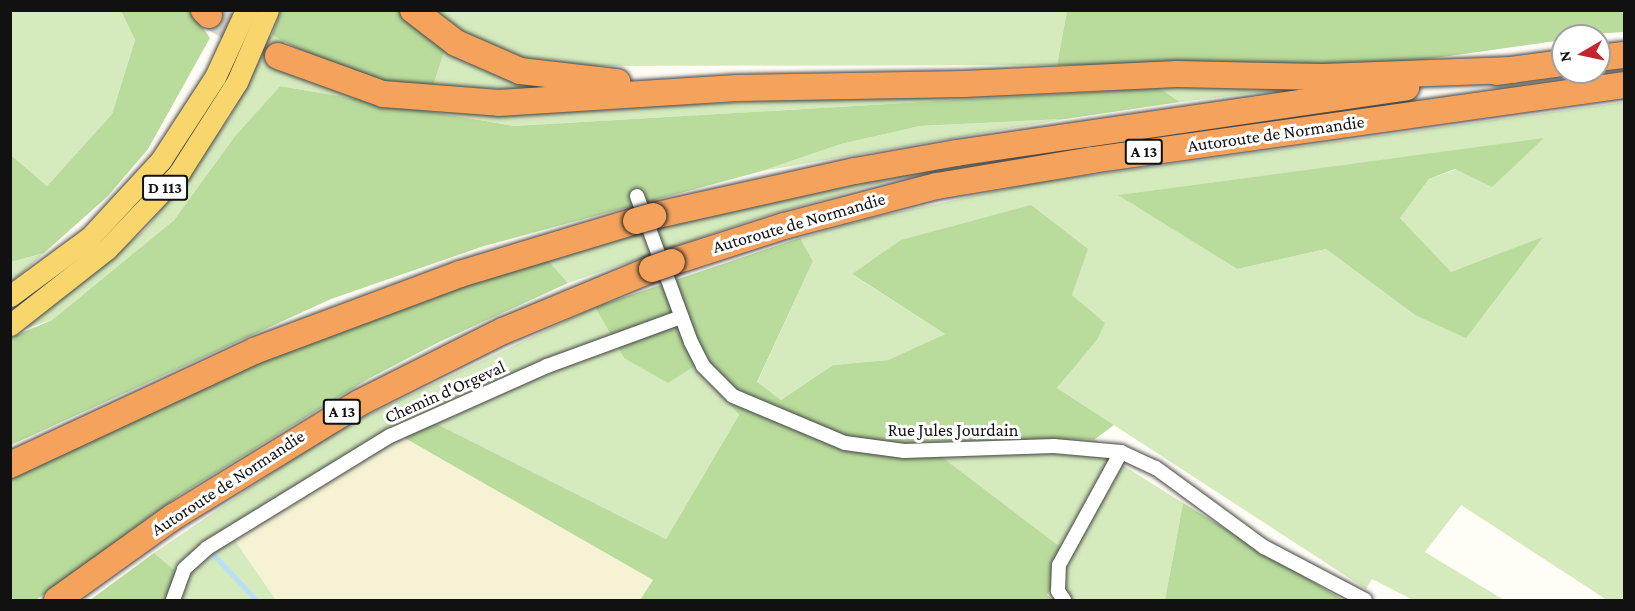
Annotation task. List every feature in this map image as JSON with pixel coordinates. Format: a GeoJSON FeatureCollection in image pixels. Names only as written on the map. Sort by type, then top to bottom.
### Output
{"type":"FeatureCollection","features":[{"type":"Feature","properties":{"kind":"highway"},"geometry":{"type":"LineString","coordinates":[[413,10],[456,43],[520,71],[593,81],[737,88]]}},
{"type":"Feature","properties":{"kind":"highway"},"geometry":{"type":"LineString","coordinates":[[278,56],[383,94],[499,103],[737,88],[964,84],[1177,74],[1313,77],[1512,70]]}},
{"type":"Feature","properties":{"kind":"highway","name":"Autoroute de Normandie"},"geometry":{"type":"LineString","coordinates":[[10,465],[254,351],[450,277],[642,211],[956,153],[1551,65]]}},
{"type":"Feature","properties":{"kind":"highway","name":"Autoroute de Normandie"},"geometry":{"type":"LineString","coordinates":[[57,600],[173,517],[359,403],[502,331],[662,266],[784,226],[958,182],[1104,158],[1624,85]]}},
{"type":"Feature","properties":{"kind":"main road","name":"D 113"},"geometry":{"type":"LineString","coordinates":[[10,296],[90,237],[161,160],[215,77],[246,10]]}},
{"type":"Feature","properties":{"kind":"main road","name":"D 113"},"geometry":{"type":"LineString","coordinates":[[10,325],[107,249],[178,173],[237,82],[268,10]]}},
{"type":"Feature","properties":{"kind":"street","name":"Rue Jules Jourdain"},"geometry":{"type":"LineString","coordinates":[[642,211],[681,317],[703,366],[733,396],[845,443],[904,451],[1054,446],[1121,452],[1156,468],[1264,547],[1365,600]]}},
{"type":"Feature","properties":{"kind":"street","name":"Chemin d'Orgeval"},"geometry":{"type":"LineString","coordinates":[[173,600],[184,569],[207,548],[390,436],[548,366],[681,317]]}},
{"type":"Feature","properties":{"kind":"street"},"geometry":{"type":"LineString","coordinates":[[1064,600],[1058,591],[1059,565],[1121,452]]}},
{"type":"Feature","properties":{"kind":"shaded area"},"geometry":{"type":"Polygon","coordinates":[[[403,437],[653,580],[640,600],[276,600],[231,535],[403,437]]]}},
{"type":"Feature","properties":{"kind":"green space"},"geometry":{"type":"Polygon","coordinates":[[[11,11],[121,11],[135,40],[112,114],[47,186],[11,155],[11,11]]]}},
{"type":"Feature","properties":{"kind":"green space"},"geometry":{"type":"Polygon","coordinates":[[[121,11],[191,11],[210,38],[148,149],[108,196],[44,253],[11,262],[11,155],[47,186],[112,114],[135,40],[121,11]]]}},
{"type":"Feature","properties":{"kind":"green space"},"geometry":{"type":"Polygon","coordinates":[[[280,11],[398,11],[446,46],[433,86],[380,82],[325,63],[272,35],[280,11]]]}},
{"type":"Feature","properties":{"kind":"green space"},"geometry":{"type":"Polygon","coordinates":[[[432,11],[1067,11],[1057,65],[588,66],[525,59],[488,48],[458,33],[432,11]]]}},
{"type":"Feature","properties":{"kind":"green space"},"geometry":{"type":"Polygon","coordinates":[[[1067,11],[1624,11],[1624,32],[1611,33],[1611,24],[1551,24],[1551,42],[1392,64],[1312,69],[1057,65],[1067,11]]]}},
{"type":"Feature","properties":{"kind":"green space"},"geometry":{"type":"Polygon","coordinates":[[[272,35],[285,41],[276,62],[323,81],[648,106],[1172,83],[1289,89],[1180,102],[1159,88],[514,126],[280,86],[235,136],[174,220],[52,320],[24,329],[146,229],[229,119],[272,35]]]}},
{"type":"Feature","properties":{"kind":"green space"},"geometry":{"type":"Polygon","coordinates":[[[446,46],[548,85],[551,91],[433,86],[446,46]]]}},
{"type":"Feature","properties":{"kind":"green space"},"geometry":{"type":"Polygon","coordinates":[[[280,86],[514,126],[1159,88],[1180,102],[1065,119],[920,126],[841,144],[762,171],[484,246],[331,299],[11,445],[10,338],[52,320],[174,220],[235,136],[280,86]]]}},
{"type":"Feature","properties":{"kind":"green space"},"geometry":{"type":"Polygon","coordinates":[[[1624,102],[1624,600],[1607,600],[1461,505],[1425,552],[1504,600],[1413,600],[1372,579],[1366,589],[1057,388],[1097,340],[853,275],[945,334],[888,360],[833,365],[781,400],[757,383],[813,261],[800,238],[871,218],[1033,183],[1624,102]],[[1543,139],[1119,195],[1237,269],[1326,249],[1415,315],[1542,238],[1451,273],[1400,218],[1429,179],[1543,139]]]}},
{"type":"Feature","properties":{"kind":"green space"},"geometry":{"type":"Polygon","coordinates":[[[1065,119],[762,171],[841,144],[920,126],[1065,119]]]}},
{"type":"Feature","properties":{"kind":"green space"},"geometry":{"type":"Polygon","coordinates":[[[1544,138],[1492,187],[1455,169],[1429,179],[1400,218],[1451,272],[1543,237],[1466,338],[1415,315],[1326,249],[1237,269],[1118,195],[1544,138]]]}},
{"type":"Feature","properties":{"kind":"green space"},"geometry":{"type":"Polygon","coordinates":[[[938,167],[758,218],[568,283],[546,258],[698,215],[938,167]]]}},
{"type":"Feature","properties":{"kind":"green space"},"geometry":{"type":"Polygon","coordinates":[[[1031,205],[1088,249],[1072,295],[1105,323],[1097,340],[1057,388],[1114,425],[1095,439],[922,442],[1068,553],[1047,595],[1053,600],[640,600],[653,580],[403,437],[433,422],[666,539],[739,415],[696,365],[668,383],[624,358],[595,307],[800,238],[813,261],[757,382],[781,400],[833,365],[888,360],[945,334],[852,274],[901,240],[1031,205]]]}},
{"type":"Feature","properties":{"kind":"green space"},"geometry":{"type":"Polygon","coordinates":[[[44,253],[11,283],[11,262],[44,253]]]}},
{"type":"Feature","properties":{"kind":"green space"},"geometry":{"type":"Polygon","coordinates":[[[546,258],[568,283],[439,342],[368,379],[181,494],[36,600],[11,600],[11,478],[115,421],[355,323],[546,258]]]}},
{"type":"Feature","properties":{"kind":"green space"},"geometry":{"type":"Polygon","coordinates":[[[595,307],[624,358],[695,364],[739,415],[666,539],[433,422],[231,535],[276,600],[176,600],[178,573],[154,553],[334,431],[595,307]]]}},
{"type":"Feature","properties":{"kind":"green space"},"geometry":{"type":"Polygon","coordinates":[[[1095,439],[1116,461],[1183,503],[1165,600],[1053,600],[921,442],[1095,439]]]}},
{"type":"Feature","properties":{"kind":"green space"},"geometry":{"type":"Polygon","coordinates":[[[1183,503],[1343,600],[1165,600],[1183,503]]]}},
{"type":"Feature","properties":{"kind":"green space"},"geometry":{"type":"Polygon","coordinates":[[[154,553],[178,573],[176,600],[90,600],[154,553]]]}},
{"type":"Feature","properties":{"kind":"waterway"},"geometry":{"type":"LineString","coordinates":[[208,549],[256,600]]}},
{"type":"Feature","properties":{"kind":"tunnel"},"geometry":{"type":"LineString","coordinates":[[209,15],[278,56]]}}]}
